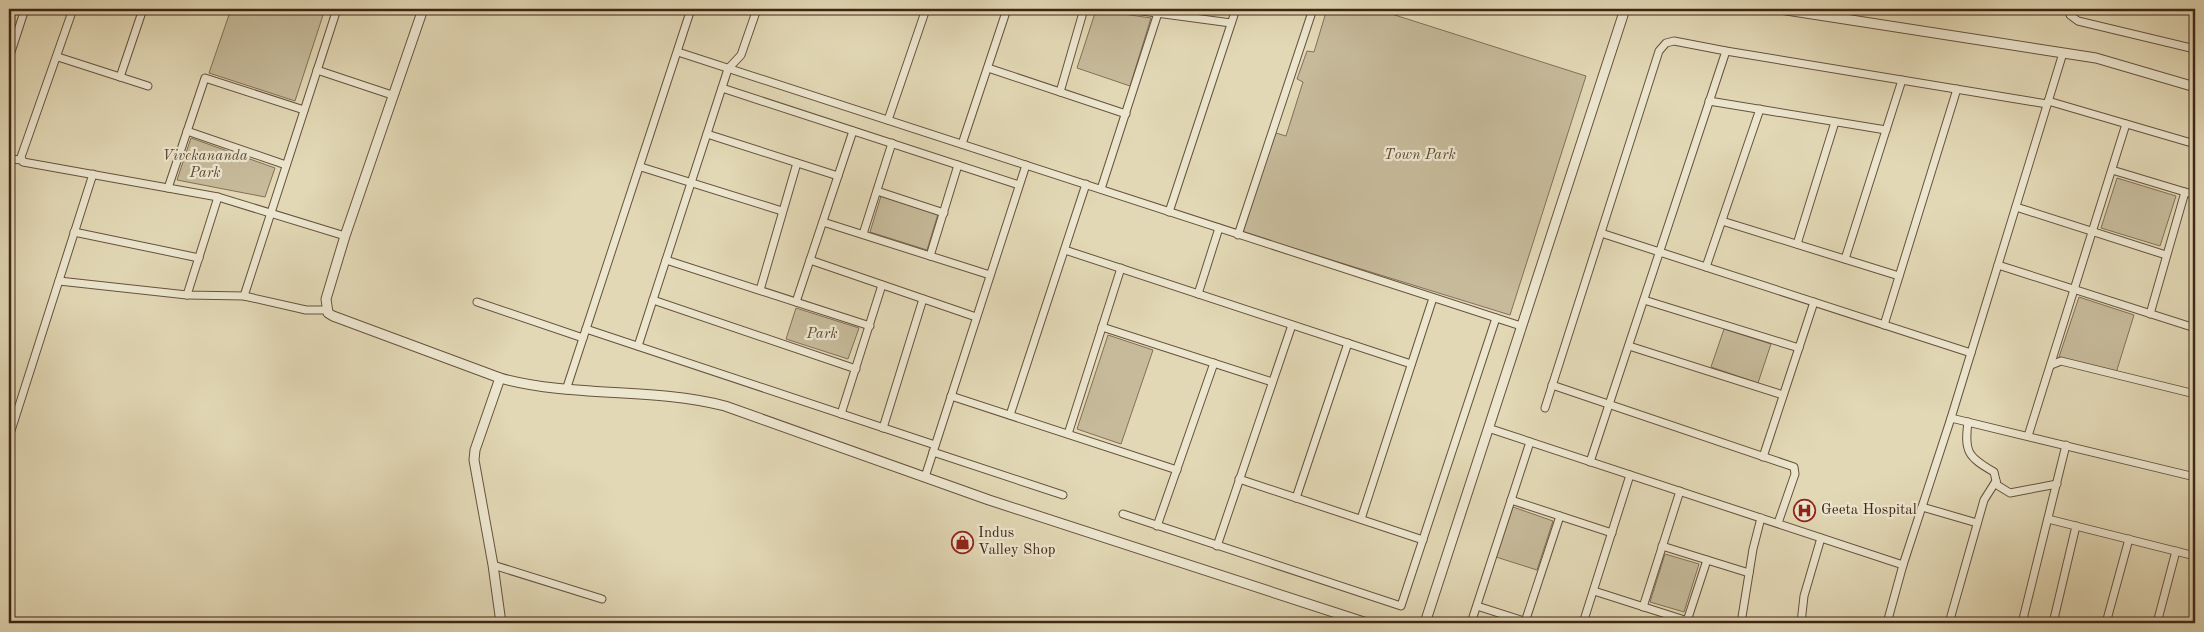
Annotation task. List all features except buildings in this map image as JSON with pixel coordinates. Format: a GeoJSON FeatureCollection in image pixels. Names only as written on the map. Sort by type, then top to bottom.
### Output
{"type":"FeatureCollection","features":[{"type":"Feature","properties":{"kind":"street"},"geometry":{"type":"LineString","coordinates":[[9,58],[25,9]]}},
{"type":"Feature","properties":{"kind":"street"},"geometry":{"type":"LineString","coordinates":[[22,160],[73,9]]}},
{"type":"Feature","properties":{"kind":"street"},"geometry":{"type":"LineString","coordinates":[[120,77],[143,9]]}},
{"type":"Feature","properties":{"kind":"street"},"geometry":{"type":"LineString","coordinates":[[244,296],[337,9]]}},
{"type":"Feature","properties":{"kind":"street"},"geometry":{"type":"LineString","coordinates":[[423,9],[392,95],[345,236],[326,300],[327,310],[333,316],[523,385],[566,390],[680,397],[708,402],[924,477],[1367,623]]}},
{"type":"Feature","properties":{"kind":"street"},"geometry":{"type":"LineString","coordinates":[[566,390],[692,9]]}},
{"type":"Feature","properties":{"kind":"street"},"geometry":{"type":"LineString","coordinates":[[638,346],[728,69],[741,56],[757,9]]}},
{"type":"Feature","properties":{"kind":"street"},"geometry":{"type":"LineString","coordinates":[[888,120],[926,9]]}},
{"type":"Feature","properties":{"kind":"street"},"geometry":{"type":"LineString","coordinates":[[962,144],[1007,9]]}},
{"type":"Feature","properties":{"kind":"street"},"geometry":{"type":"LineString","coordinates":[[1060,92],[1084,9]]}},
{"type":"Feature","properties":{"kind":"street"},"geometry":{"type":"LineString","coordinates":[[1127,9],[1231,23]]}},
{"type":"Feature","properties":{"kind":"street"},"geometry":{"type":"LineString","coordinates":[[1169,212],[1236,9]]}},
{"type":"Feature","properties":{"kind":"street"},"geometry":{"type":"LineString","coordinates":[[1238,235],[1313,9]]}},
{"type":"Feature","properties":{"kind":"street"},"geometry":{"type":"LineString","coordinates":[[1425,623],[1625,9]]}},
{"type":"Feature","properties":{"kind":"street"},"geometry":{"type":"LineString","coordinates":[[1780,9],[2096,58],[2195,87]]}},
{"type":"Feature","properties":{"kind":"street"},"geometry":{"type":"LineString","coordinates":[[2070,9],[2070,15],[2078,21],[2195,49]]}},
{"type":"Feature","properties":{"kind":"street"},"geometry":{"type":"LineString","coordinates":[[1101,189],[1158,13]]}},
{"type":"Feature","properties":{"kind":"street"},"geometry":{"type":"LineString","coordinates":[[1545,408],[1659,51],[1666,43],[1674,41],[1726,52],[2048,103],[2195,144]]}},
{"type":"Feature","properties":{"kind":"street"},"geometry":{"type":"LineString","coordinates":[[678,52],[1521,326]]}},
{"type":"Feature","properties":{"kind":"street"},"geometry":{"type":"LineString","coordinates":[[1590,462],[1726,52]]}},
{"type":"Feature","properties":{"kind":"street"},"geometry":{"type":"LineString","coordinates":[[1887,623],[2063,53]]}},
{"type":"Feature","properties":{"kind":"street"},"geometry":{"type":"LineString","coordinates":[[58,57],[148,86]]}},
{"type":"Feature","properties":{"kind":"street"},"geometry":{"type":"LineString","coordinates":[[988,68],[1126,114]]}},
{"type":"Feature","properties":{"kind":"street"},"geometry":{"type":"LineString","coordinates":[[317,70],[392,95]]}},
{"type":"Feature","properties":{"kind":"street"},"geometry":{"type":"LineString","coordinates":[[168,188],[206,78],[304,110]]}},
{"type":"Feature","properties":{"kind":"street"},"geometry":{"type":"LineString","coordinates":[[1845,259],[1902,80]]}},
{"type":"Feature","properties":{"kind":"street"},"geometry":{"type":"LineString","coordinates":[[722,88],[1019,185]]}},
{"type":"Feature","properties":{"kind":"street"},"geometry":{"type":"LineString","coordinates":[[1884,325],[1957,89]]}},
{"type":"Feature","properties":{"kind":"street"},"geometry":{"type":"LineString","coordinates":[[1709,101],[1886,130]]}},
{"type":"Feature","properties":{"kind":"street"},"geometry":{"type":"LineString","coordinates":[[1706,267],[1760,110]]}},
{"type":"Feature","properties":{"kind":"street"},"geometry":{"type":"LineString","coordinates":[[1797,244],[1835,122]]}},
{"type":"Feature","properties":{"kind":"street"},"geometry":{"type":"LineString","coordinates":[[2028,436],[2126,124]]}},
{"type":"Feature","properties":{"kind":"street"},"geometry":{"type":"LineString","coordinates":[[187,131],[286,165]]}},
{"type":"Feature","properties":{"kind":"street"},"geometry":{"type":"LineString","coordinates":[[796,302],[853,131]]}},
{"type":"Feature","properties":{"kind":"street"},"geometry":{"type":"LineString","coordinates":[[707,134],[838,176]]}},
{"type":"Feature","properties":{"kind":"street"},"geometry":{"type":"LineString","coordinates":[[863,234],[892,144]]}},
{"type":"Feature","properties":{"kind":"street"},"geometry":{"type":"LineString","coordinates":[[9,159],[218,197],[345,236]]}},
{"type":"Feature","properties":{"kind":"street"},"geometry":{"type":"LineString","coordinates":[[760,290],[797,163]]}},
{"type":"Feature","properties":{"kind":"street"},"geometry":{"type":"LineString","coordinates":[[930,256],[958,165]]}},
{"type":"Feature","properties":{"kind":"street"},"geometry":{"type":"LineString","coordinates":[[924,477],[1026,165]]}},
{"type":"Feature","properties":{"kind":"street"},"geometry":{"type":"LineString","coordinates":[[641,167],[782,211]]}},
{"type":"Feature","properties":{"kind":"street"},"geometry":{"type":"LineString","coordinates":[[2112,170],[2195,195]]}},
{"type":"Feature","properties":{"kind":"street"},"geometry":{"type":"LineString","coordinates":[[9,437],[93,174]]}},
{"type":"Feature","properties":{"kind":"street"},"geometry":{"type":"LineString","coordinates":[[1010,415],[1086,184]]}},
{"type":"Feature","properties":{"kind":"street"},"geometry":{"type":"LineString","coordinates":[[877,191],[944,213]]}},
{"type":"Feature","properties":{"kind":"street"},"geometry":{"type":"LineString","coordinates":[[2150,314],[2185,192]]}},
{"type":"Feature","properties":{"kind":"street"},"geometry":{"type":"LineString","coordinates":[[187,295],[218,197]]}},
{"type":"Feature","properties":{"kind":"street"},"geometry":{"type":"LineString","coordinates":[[2016,207],[2166,255]]}},
{"type":"Feature","properties":{"kind":"street"},"geometry":{"type":"LineString","coordinates":[[1722,221],[1899,276]]}},
{"type":"Feature","properties":{"kind":"street"},"geometry":{"type":"LineString","coordinates":[[823,222],[990,275]]}},
{"type":"Feature","properties":{"kind":"street"},"geometry":{"type":"LineString","coordinates":[[1198,294],[1219,228]]}},
{"type":"Feature","properties":{"kind":"street"},"geometry":{"type":"LineString","coordinates":[[74,232],[199,258]]}},
{"type":"Feature","properties":{"kind":"street"},"geometry":{"type":"LineString","coordinates":[[1602,233],[1971,354]]}},
{"type":"Feature","properties":{"kind":"street"},"geometry":{"type":"LineString","coordinates":[[1064,250],[1411,364]]}},
{"type":"Feature","properties":{"kind":"street"},"geometry":{"type":"LineString","coordinates":[[666,260],[870,326]]}},
{"type":"Feature","properties":{"kind":"street"},"geometry":{"type":"LineString","coordinates":[[810,260],[976,317]]}},
{"type":"Feature","properties":{"kind":"street"},"geometry":{"type":"LineString","coordinates":[[1998,265],[2195,328]]}},
{"type":"Feature","properties":{"kind":"street"},"geometry":{"type":"LineString","coordinates":[[1068,434],[1121,268]]}},
{"type":"Feature","properties":{"kind":"street"},"geometry":{"type":"LineString","coordinates":[[59,281],[187,295],[244,296],[306,310],[327,310]]}},
{"type":"Feature","properties":{"kind":"street"},"geometry":{"type":"LineString","coordinates":[[841,414],[882,285]]}},
{"type":"Feature","properties":{"kind":"street"},"geometry":{"type":"LineString","coordinates":[[1361,519],[1433,298]]}},
{"type":"Feature","properties":{"kind":"street"},"geometry":{"type":"LineString","coordinates":[[883,428],[923,299]]}},
{"type":"Feature","properties":{"kind":"street"},"geometry":{"type":"LineString","coordinates":[[653,300],[856,369]]}},
{"type":"Feature","properties":{"kind":"street"},"geometry":{"type":"LineString","coordinates":[[1644,300],[1799,348]]}},
{"type":"Feature","properties":{"kind":"street"},"geometry":{"type":"LineString","coordinates":[[477,302],[583,338]]}},
{"type":"Feature","properties":{"kind":"street"},"geometry":{"type":"LineString","coordinates":[[1763,457],[1814,302]]}},
{"type":"Feature","properties":{"kind":"street"},"geometry":{"type":"LineString","coordinates":[[1123,514],[1401,606],[1496,318]]}},
{"type":"Feature","properties":{"kind":"street"},"geometry":{"type":"LineString","coordinates":[[1217,546],[1292,325]]}},
{"type":"Feature","properties":{"kind":"street"},"geometry":{"type":"LineString","coordinates":[[1102,327],[1272,382]]}},
{"type":"Feature","properties":{"kind":"street"},"geometry":{"type":"LineString","coordinates":[[586,329],[883,428],[934,449],[1063,495]]}},
{"type":"Feature","properties":{"kind":"street"},"geometry":{"type":"LineString","coordinates":[[1296,498],[1348,343]]}},
{"type":"Feature","properties":{"kind":"street"},"geometry":{"type":"LineString","coordinates":[[1629,346],[1783,396]]}},
{"type":"Feature","properties":{"kind":"street"},"geometry":{"type":"LineString","coordinates":[[2050,365],[2061,361],[2195,394]]}},
{"type":"Feature","properties":{"kind":"street"},"geometry":{"type":"LineString","coordinates":[[1157,526],[1214,363]]}},
{"type":"Feature","properties":{"kind":"street"},"geometry":{"type":"LineString","coordinates":[[500,378],[475,450],[474,460],[493,564],[501,623]]}},
{"type":"Feature","properties":{"kind":"street"},"geometry":{"type":"LineString","coordinates":[[1552,385],[1794,467],[1795,474],[1778,523]]}},
{"type":"Feature","properties":{"kind":"street"},"geometry":{"type":"LineString","coordinates":[[951,396],[1177,470]]}},
{"type":"Feature","properties":{"kind":"street"},"geometry":{"type":"LineString","coordinates":[[1951,418],[2195,477]]}},
{"type":"Feature","properties":{"kind":"street"},"geometry":{"type":"LineString","coordinates":[[1968,422],[1965,443],[1967,448],[1977,462],[1994,472],[1998,485],[2010,493],[2056,484]]}},
{"type":"Feature","properties":{"kind":"street"},"geometry":{"type":"LineString","coordinates":[[1488,428],[1904,565]]}},
{"type":"Feature","properties":{"kind":"street"},"geometry":{"type":"LineString","coordinates":[[1471,623],[1530,442]]}},
{"type":"Feature","properties":{"kind":"street"},"geometry":{"type":"LineString","coordinates":[[2022,623],[2066,445]]}},
{"type":"Feature","properties":{"kind":"street"},"geometry":{"type":"LineString","coordinates":[[1583,623],[1630,475]]}},
{"type":"Feature","properties":{"kind":"street"},"geometry":{"type":"LineString","coordinates":[[1239,479],[1423,540]]}},
{"type":"Feature","properties":{"kind":"street"},"geometry":{"type":"LineString","coordinates":[[1950,623],[1984,500],[1996,481]]}},
{"type":"Feature","properties":{"kind":"street"},"geometry":{"type":"LineString","coordinates":[[1643,607],[1680,491]]}},
{"type":"Feature","properties":{"kind":"street"},"geometry":{"type":"LineString","coordinates":[[1511,500],[1612,533]]}},
{"type":"Feature","properties":{"kind":"street"},"geometry":{"type":"LineString","coordinates":[[1922,507],[1978,523]]}},
{"type":"Feature","properties":{"kind":"street"},"geometry":{"type":"LineString","coordinates":[[1477,606],[1528,622],[1560,516]]}},
{"type":"Feature","properties":{"kind":"street"},"geometry":{"type":"LineString","coordinates":[[1741,623],[1761,518]]}},
{"type":"Feature","properties":{"kind":"street"},"geometry":{"type":"LineString","coordinates":[[2048,519],[2195,556]]}},
{"type":"Feature","properties":{"kind":"street"},"geometry":{"type":"LineString","coordinates":[[2053,623],[2076,526]]}},
{"type":"Feature","properties":{"kind":"street"},"geometry":{"type":"LineString","coordinates":[[1801,623],[1804,596],[1821,538]]}},
{"type":"Feature","properties":{"kind":"street"},"geometry":{"type":"LineString","coordinates":[[2106,623],[2129,539]]}},
{"type":"Feature","properties":{"kind":"street"},"geometry":{"type":"LineString","coordinates":[[1662,546],[1749,573]]}},
{"type":"Feature","properties":{"kind":"street"},"geometry":{"type":"LineString","coordinates":[[2157,623],[2176,551]]}},
{"type":"Feature","properties":{"kind":"street"},"geometry":{"type":"LineString","coordinates":[[1594,591],[1690,622],[1707,560]]}},
{"type":"Feature","properties":{"kind":"street"},"geometry":{"type":"LineString","coordinates":[[493,564],[602,599]]}},
{"type":"Feature","properties":{"kind":"green space"},"geometry":{"type":"Polygon","coordinates":[[[231,9],[325,9],[295,101],[209,73],[231,9]]]}},
{"type":"Feature","properties":{"kind":"green space","name":"Town Park"},"geometry":{"type":"Polygon","coordinates":[[[1327,9],[1376,9],[1586,76],[1510,315],[1241,232],[1276,133],[1286,136],[1303,82],[1297,79],[1307,51],[1314,52],[1327,9]]]}},
{"type":"Feature","properties":{"kind":"green space"},"geometry":{"type":"Polygon","coordinates":[[[1096,10],[1151,18],[1130,86],[1077,68],[1096,10]]]}},
{"type":"Feature","properties":{"kind":"green space","name":"Vivekananda Park"},"geometry":{"type":"Polygon","coordinates":[[[191,138],[275,168],[265,197],[177,180],[191,138]]]}},
{"type":"Feature","properties":{"kind":"green space"},"geometry":{"type":"Polygon","coordinates":[[[2117,178],[2176,196],[2160,246],[2101,228],[2117,178]]]}},
{"type":"Feature","properties":{"kind":"green space"},"geometry":{"type":"Polygon","coordinates":[[[881,196],[938,214],[927,250],[870,232],[881,196]]]}},
{"type":"Feature","properties":{"kind":"green space"},"geometry":{"type":"Polygon","coordinates":[[[2079,297],[2134,315],[2116,373],[2058,360],[2079,297]]]}},
{"type":"Feature","properties":{"kind":"green space","name":"Park"},"geometry":{"type":"Polygon","coordinates":[[[796,308],[859,328],[848,359],[786,339],[796,308]]]}},
{"type":"Feature","properties":{"kind":"green space"},"geometry":{"type":"Polygon","coordinates":[[[1724,329],[1771,344],[1758,383],[1711,367],[1724,329]]]}},
{"type":"Feature","properties":{"kind":"green space"},"geometry":{"type":"Polygon","coordinates":[[[1108,335],[1153,350],[1121,444],[1077,429],[1108,335]]]}},
{"type":"Feature","properties":{"kind":"green space"},"geometry":{"type":"Polygon","coordinates":[[[1513,507],[1553,521],[1537,570],[1496,557],[1513,507]]]}},
{"type":"Feature","properties":{"kind":"green space"},"geometry":{"type":"Polygon","coordinates":[[[1665,554],[1699,564],[1684,612],[1650,602],[1665,554]]]}},
{"type":"Feature","properties":{"kind":"place","name":"Geeta Hospital"},"geometry":{"type":"Point","coordinates":[1805,510]}},
{"type":"Feature","properties":{"kind":"place","name":"Indus Valley Shop"},"geometry":{"type":"Point","coordinates":[962,542]}}]}
